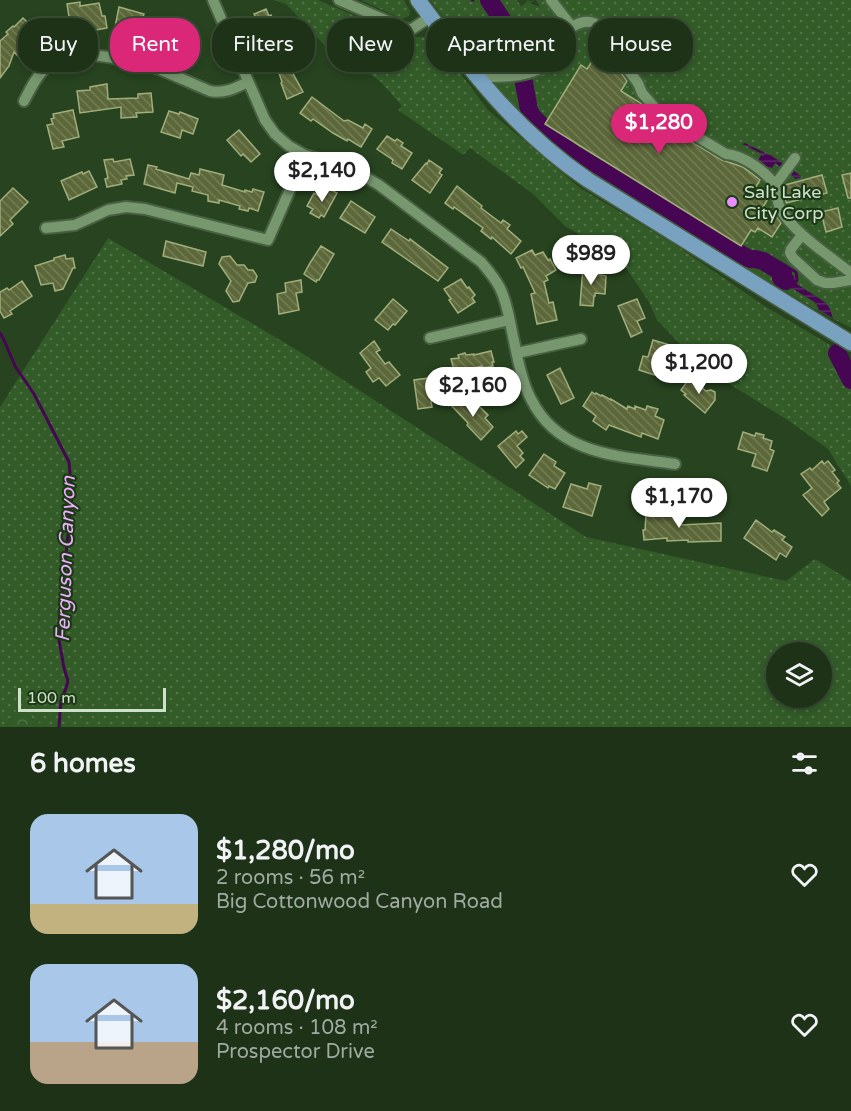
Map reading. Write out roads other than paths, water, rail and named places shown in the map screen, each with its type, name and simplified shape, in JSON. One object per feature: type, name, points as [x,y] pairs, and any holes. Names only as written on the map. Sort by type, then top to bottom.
[{"type":"main road","points":[[418,0],[493,97],[563,163],[851,343]]},
{"type":"street","points":[[213,0],[265,120],[275,134],[289,146],[305,155],[350,168],[379,185],[481,262],[492,274],[506,303],[530,398],[539,413],[551,426],[565,438],[602,453],[675,464]]},
{"type":"street","points":[[339,0],[406,29],[412,29],[430,17]]},
{"type":"street","points":[[551,0],[565,18]]},
{"type":"street","points":[[24,101],[42,71],[54,62],[72,55],[110,58],[156,68],[210,91],[233,89],[248,82]]},
{"type":"street","points":[[477,77],[513,76],[533,72]]},
{"type":"street","points":[[630,72],[642,93],[661,115],[726,154],[764,173],[775,185],[782,211],[802,235],[851,273]]},
{"type":"street","points":[[46,228],[75,225],[108,210],[126,207],[145,209],[268,240],[305,155]]},
{"type":"street","points":[[775,185],[790,165]]},
{"type":"street","points":[[802,235],[791,249],[790,253],[793,258],[817,280],[825,283],[851,280]]},
{"type":"street","points":[[430,338],[509,320]]},
{"type":"street","points":[[517,353],[581,339]]},
{"type":"waterway","points":[[489,0],[513,36],[529,110],[550,135],[572,153],[742,255],[763,261],[783,273],[781,278],[786,281]]},
{"type":"waterway","points":[[742,255],[774,274]]},
{"type":"waterway","points":[[762,261],[777,261],[787,267],[783,273]]},
{"type":"waterway","points":[[787,267],[796,272],[795,284]]},
{"type":"waterway","name":"Ferguson Canyon","points":[[0,333],[15,366],[34,394],[69,462],[72,495],[58,634],[68,681],[61,700],[59,727]]},
{"type":"waterway","points":[[837,353],[851,380]]},
{"type":"place","name":"Salt Lake City Corp","points":[[732,202]]}]
